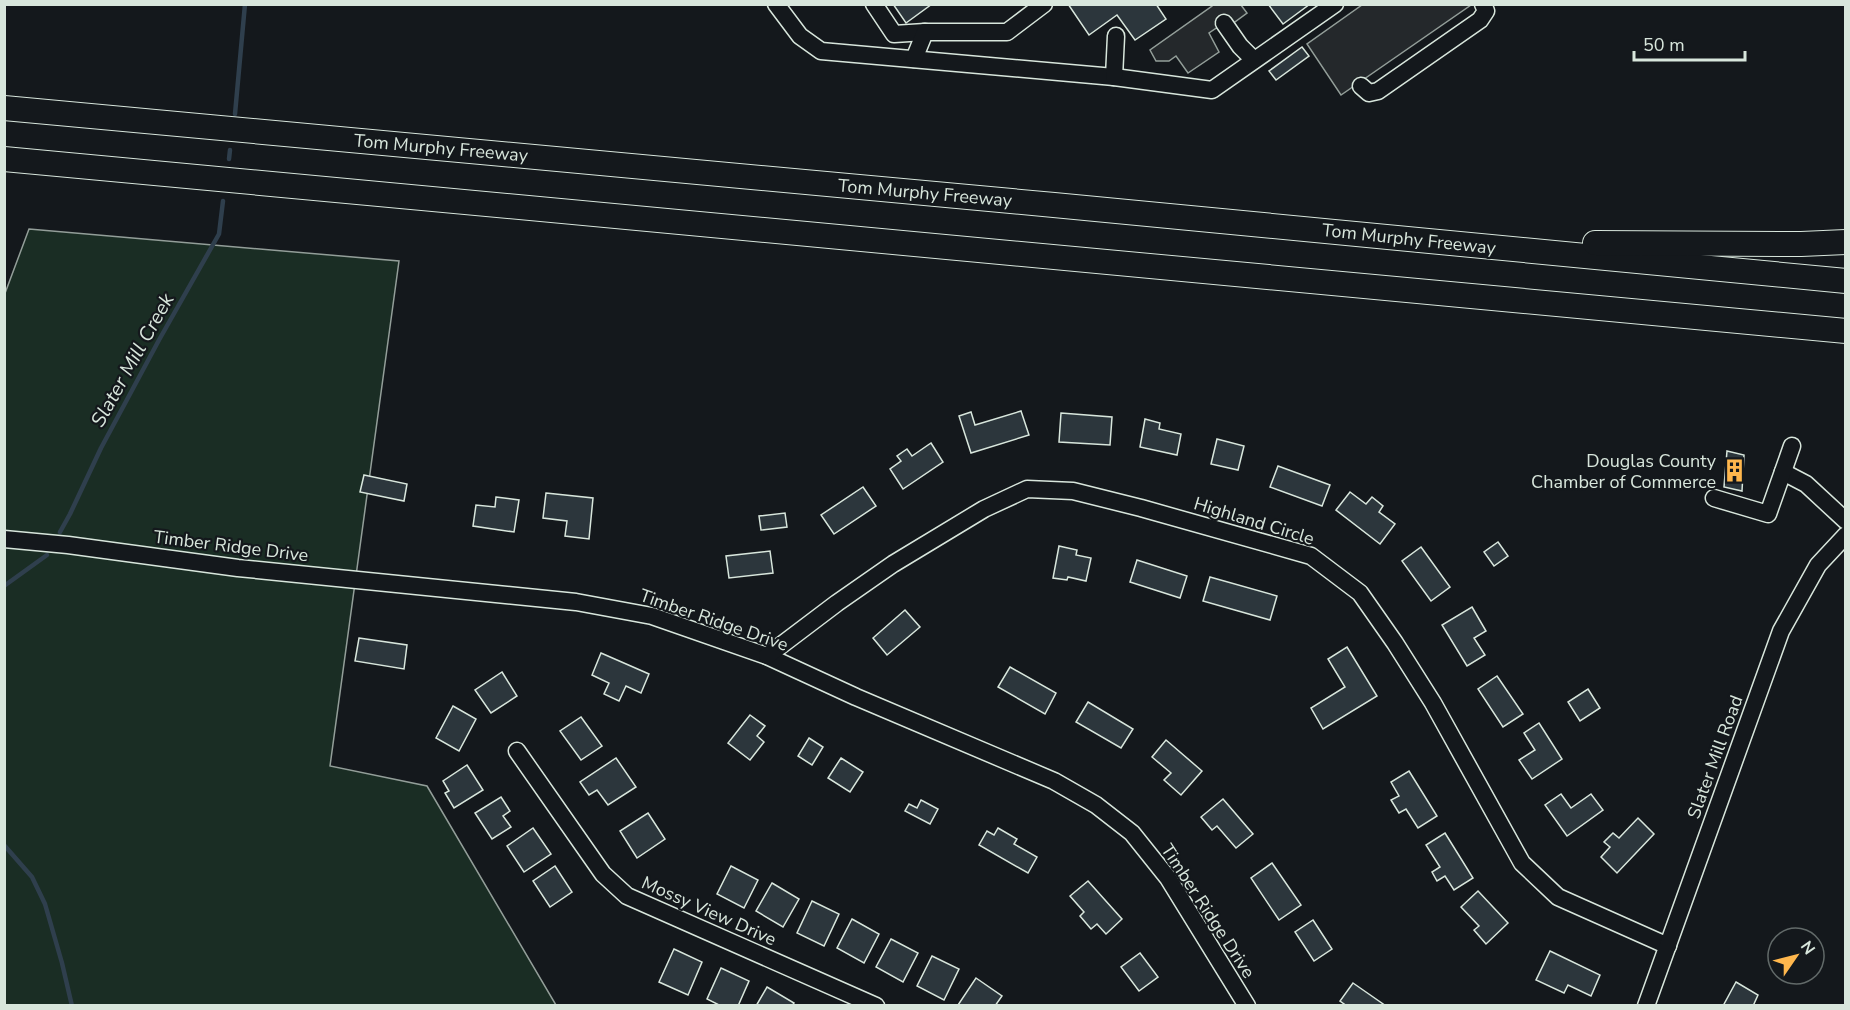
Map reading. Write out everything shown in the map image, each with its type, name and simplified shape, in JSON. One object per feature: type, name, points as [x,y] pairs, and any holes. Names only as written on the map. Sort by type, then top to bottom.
[{"type":"highway","name":"Tom Murphy Freeway","points":[[4,108],[1845,281]]},
{"type":"highway","points":[[4,159],[1845,332]]},
{"type":"highway","points":[[1434,241],[1789,244],[1845,242]]},
{"type":"street","points":[[776,4],[800,36],[821,51],[1114,77],[1212,90],[1335,4]]},
{"type":"street","points":[[874,4],[894,34],[1007,32],[1044,4]]},
{"type":"street","points":[[1361,86],[1369,93],[1378,91],[1480,20],[1486,11],[1483,4]]},
{"type":"street","points":[[1224,23],[1240,46],[1254,60]]},
{"type":"street","points":[[914,59],[925,32]]},
{"type":"street","points":[[1114,77],[1116,36]]},
{"type":"street","points":[[1714,498],[1768,514],[1792,446]]},
{"type":"street","points":[[1782,472],[1806,483],[1845,520]]},
{"type":"street","name":"Highland Circle","points":[[767,656],[893,564],[984,509],[1027,489],[1073,491],[1311,556],[1360,593],[1395,643],[1433,703],[1522,863],[1558,897],[1668,946]]},
{"type":"street","name":"Slater Mill Road","points":[[1646,1005],[1781,631],[1818,565],[1845,535]]},
{"type":"street","name":"Timber Ridge Drive","points":[[4,539],[68,545],[238,568],[576,602],[652,616],[767,656],[856,697],[1054,781],[1095,805],[1132,833],[1168,878],[1246,1005]]},
{"type":"street","name":"Mossy View Drive","points":[[517,751],[603,874],[627,896],[876,1005]]},
{"type":"green space","points":[[29,229],[399,261],[330,766],[427,786],[556,1005],[5,1005],[4,296]]},
{"type":"shaded area","points":[[1212,5],[1241,5],[1247,13],[1228,27],[1224,23],[1209,33],[1219,52],[1188,73],[1176,56],[1169,61],[1156,61],[1150,50]]},
{"type":"shaded area","points":[[1362,5],[1471,5],[1341,95],[1307,44]]},
{"type":"building","points":[[893,4],[932,4],[906,23]]},
{"type":"building","points":[[1068,4],[1156,4],[1166,19],[1135,40],[1117,15],[1089,35]]},
{"type":"building","points":[[1268,4],[1310,4],[1283,24]]},
{"type":"building","points":[[1302,47],[1309,56],[1276,80],[1269,71]]},
{"type":"building","points":[[1021,411],[1029,435],[971,453],[959,416],[971,412],[975,425]]},
{"type":"building","points":[[1061,413],[1112,417],[1110,445],[1059,442]]},
{"type":"building","points":[[1145,419],[1160,423],[1159,429],[1181,434],[1177,455],[1140,447]]},
{"type":"building","points":[[1217,439],[1244,446],[1238,470],[1211,464]]},
{"type":"building","points":[[931,443],[943,462],[903,489],[890,469],[901,461],[897,456],[907,449],[912,456]]},
{"type":"building","name":"Douglas County Chamber of Commerce","points":[[1727,451],[1744,455],[1742,491],[1724,487]]},
{"type":"building","points":[[1278,466],[1330,485],[1322,506],[1270,487]]},
{"type":"building","points":[[364,475],[407,484],[404,501],[360,492]]},
{"type":"building","points":[[863,487],[876,506],[834,534],[821,515]]},
{"type":"building","points":[[1350,492],[1366,504],[1372,497],[1383,506],[1379,512],[1395,524],[1380,544],[1336,510]]},
{"type":"building","points":[[546,493],[593,498],[589,539],[565,536],[567,521],[543,518]]},
{"type":"building","points":[[496,497],[519,500],[514,532],[473,526],[476,505],[495,507]]},
{"type":"building","points":[[785,513],[787,527],[761,530],[759,516]]},
{"type":"building","points":[[1498,542],[1508,556],[1494,566],[1484,552]]},
{"type":"building","points":[[1059,546],[1077,550],[1076,555],[1091,558],[1086,581],[1068,577],[1067,580],[1053,578]]},
{"type":"building","points":[[1421,547],[1450,587],[1431,601],[1402,561]]},
{"type":"building","points":[[770,551],[773,573],[729,578],[726,556]]},
{"type":"building","points":[[1137,560],[1187,576],[1180,598],[1130,582]]},
{"type":"building","points":[[1210,577],[1277,596],[1270,620],[1203,601]]},
{"type":"building","points":[[1472,607],[1486,631],[1474,638],[1485,655],[1467,666],[1442,625]]},
{"type":"building","points":[[905,610],[920,627],[887,655],[873,638]]},
{"type":"building","points":[[359,638],[407,645],[404,669],[355,661]]},
{"type":"building","points":[[1347,647],[1377,696],[1323,729],[1311,708],[1345,687],[1328,659]]},
{"type":"building","points":[[601,653],[649,674],[641,693],[626,686],[619,701],[604,694],[609,683],[592,675]]},
{"type":"building","points":[[1010,667],[1056,693],[1045,714],[998,687]]},
{"type":"building","points":[[502,672],[517,696],[491,713],[475,690]]},
{"type":"building","points":[[1497,676],[1523,714],[1503,727],[1478,689]]},
{"type":"building","points":[[1588,689],[1600,708],[1580,721],[1568,702]]},
{"type":"building","points":[[1088,702],[1133,729],[1121,748],[1076,722]]},
{"type":"building","points":[[453,706],[476,719],[459,751],[436,738]]},
{"type":"building","points":[[750,715],[765,726],[757,736],[764,742],[750,760],[728,743]]},
{"type":"building","points":[[581,717],[602,746],[581,760],[560,731]]},
{"type":"building","points":[[1539,723],[1562,759],[1532,779],[1519,760],[1535,750],[1524,733]]},
{"type":"building","points":[[809,738],[823,747],[812,765],[798,756]]},
{"type":"building","points":[[1166,740],[1202,771],[1181,795],[1164,780],[1171,773],[1152,757]]},
{"type":"building","points":[[616,758],[636,787],[608,805],[597,790],[589,795],[580,782]]},
{"type":"building","points":[[841,758],[863,772],[850,792],[828,778]]},
{"type":"building","points":[[467,765],[483,790],[454,808],[445,793],[449,791],[443,781]]},
{"type":"building","points":[[1409,771],[1437,816],[1418,828],[1406,809],[1399,813],[1391,800],[1399,796],[1391,782]]},
{"type":"building","points":[[1561,794],[1571,808],[1591,794],[1603,810],[1567,836],[1545,805]]},
{"type":"building","points":[[501,797],[510,811],[503,816],[511,827],[492,839],[475,813]]},
{"type":"building","points":[[1223,799],[1253,834],[1236,848],[1217,826],[1212,830],[1201,817]]},
{"type":"building","points":[[921,800],[938,809],[930,824],[905,811],[909,804],[917,808]]},
{"type":"building","points":[[648,813],[665,839],[637,858],[620,831]]},
{"type":"building","points":[[1638,818],[1654,834],[1617,873],[1601,857],[1610,847],[1604,842],[1613,833],[1619,838]]},
{"type":"building","points":[[533,828],[551,854],[524,872],[507,846]]},
{"type":"building","points":[[998,828],[1017,839],[1014,844],[1037,857],[1028,873],[979,845],[987,831],[994,835]]},
{"type":"building","points":[[1445,833],[1473,878],[1454,890],[1445,876],[1437,881],[1432,872],[1440,867],[1426,845]]},
{"type":"building","points":[[1272,863],[1301,905],[1279,920],[1251,878]]},
{"type":"building","points":[[555,866],[572,892],[550,907],[533,881]]},
{"type":"building","points":[[731,866],[758,880],[744,908],[717,894]]},
{"type":"building","points":[[1088,881],[1122,919],[1106,934],[1097,924],[1091,929],[1080,916],[1084,912],[1070,896]]},
{"type":"building","points":[[772,883],[799,899],[783,927],[756,911]]},
{"type":"building","points":[[1478,891],[1508,923],[1486,944],[1474,930],[1479,926],[1461,907]]},
{"type":"building","points":[[812,901],[839,914],[824,946],[797,933]]},
{"type":"building","points":[[852,919],[879,934],[864,963],[837,948]]},
{"type":"building","points":[[1313,920],[1332,949],[1314,961],[1295,932]]},
{"type":"building","points":[[891,939],[918,953],[903,982],[876,967]]},
{"type":"building","points":[[674,949],[702,962],[688,995],[659,982]]},
{"type":"building","points":[[1550,951],[1600,975],[1591,996],[1568,985],[1564,993],[1536,980]]},
{"type":"building","points":[[1140,953],[1158,977],[1139,991],[1121,967]]},
{"type":"building","points":[[932,956],[959,969],[944,1000],[917,986]]},
{"type":"building","points":[[721,968],[749,981],[738,1006],[721,1006],[707,999]]},
{"type":"building","points":[[976,978],[1002,996],[995,1006],[958,1005]]},
{"type":"building","points":[[1736,982],[1758,995],[1753,1006],[1723,1006]]},
{"type":"building","points":[[1353,983],[1386,1006],[1347,1006],[1340,1001]]},
{"type":"building","points":[[767,987],[794,1003],[792,1006],[756,1006]]},
{"type":"waterway","name":"Slater Mill Creek","points":[[235,114],[245,4]]},
{"type":"waterway","name":"Slater Mill Creek","points":[[229,159],[230,150]]},
{"type":"waterway","name":"Slater Mill Creek","points":[[60,532],[101,448],[219,234],[223,201]]},
{"type":"waterway","name":"Slater Mill Creek","points":[[4,586],[47,555]]},
{"type":"waterway","name":"Slater Mill Creek","points":[[4,845],[32,877],[45,904],[72,1006]]},
{"type":"place","name":"Douglas County Chamber of Commerce","points":[[1734,471]]}]
